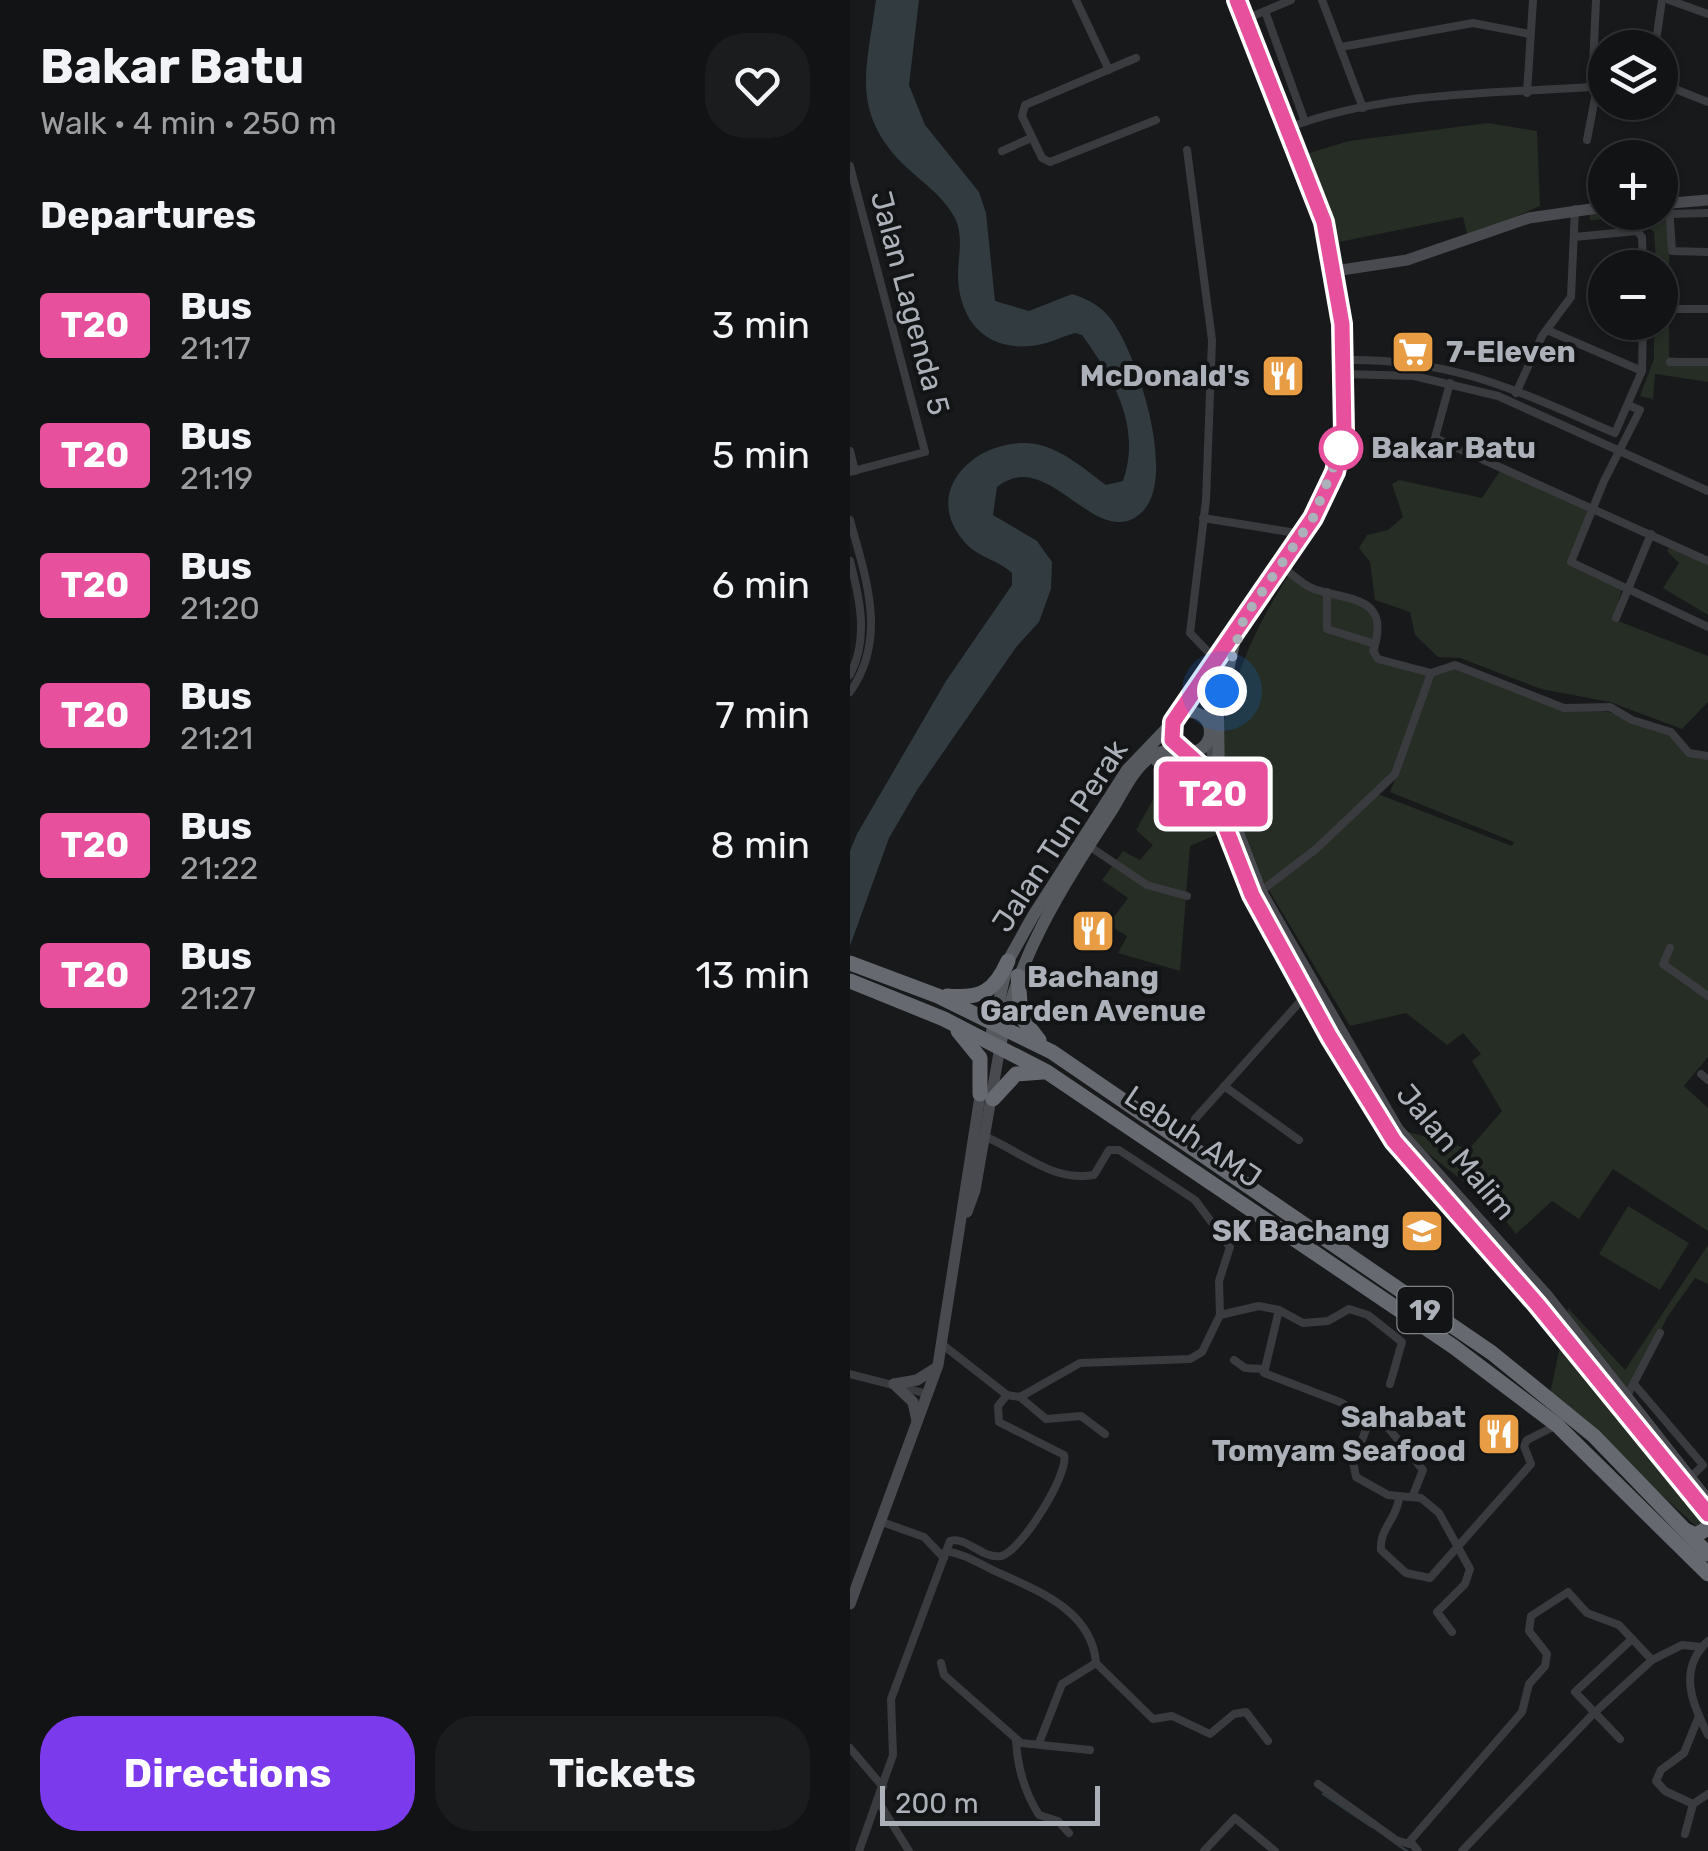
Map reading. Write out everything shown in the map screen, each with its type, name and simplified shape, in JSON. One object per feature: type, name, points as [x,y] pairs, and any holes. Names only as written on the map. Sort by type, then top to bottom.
[{"type":"highway","points":[[938,996],[984,994],[997,984],[1008,961]]},
{"type":"highway","name":"Lebuh AMJ","points":[[850,964],[861,979],[1047,1072],[1477,1362],[1557,1424],[1708,1574]]},
{"type":"highway","points":[[1018,976],[1021,1017],[1052,1052]]},
{"type":"highway","name":"Lebuh AMJ","points":[[861,979],[938,996],[1052,1052],[1492,1354],[1594,1436],[1708,1554]]},
{"type":"highway","points":[[944,1019],[976,1049],[987,1096],[1016,1074],[1047,1072]]},
{"type":"highway","points":[[1685,1530],[1696,1535],[1708,1528]]},
{"type":"main road","name":"Jalan Tun Perak","points":[[998,1024],[1008,961],[1127,770],[1173,722],[1302,534],[1327,491],[1340,452],[1344,367],[1335,271],[1324,222],[1237,0]]},
{"type":"main road","points":[[1678,205],[1708,200]]},
{"type":"main road","points":[[1335,271],[1406,260],[1484,231],[1588,208]]},
{"type":"main road","points":[[1134,775],[1154,762],[1176,759],[1212,780],[1218,715],[1228,666],[1244,618]]},
{"type":"main road","name":"Jalan Tun Perak","points":[[1208,722],[1228,642]]},
{"type":"main road","points":[[1193,712],[1208,722],[1209,740],[1202,749],[1186,752],[1172,740],[1173,722],[1193,712]]},
{"type":"main road","name":"Jalan Malim","points":[[1209,740],[1212,780],[1235,858],[1306,994],[1394,1141],[1537,1304],[1708,1514]]},
{"type":"main road","name":"Jalan Tun Perak","points":[[998,1024],[1044,922],[1134,775],[1153,755],[1186,752]]},
{"type":"main road","name":"Jalan Malim","points":[[1186,752],[1212,780],[1261,891],[1398,1129],[1631,1389],[1708,1500]]},
{"type":"main road","points":[[850,1604],[938,1366],[998,1024]]},
{"type":"main road","points":[[964,1220],[986,1137],[987,1096]]},
{"type":"main road","points":[[894,1384],[917,1380],[938,1366]]},
{"type":"main road","points":[[894,1384],[913,1402],[917,1430]]},
{"type":"street","points":[[1076,0],[1108,70]]},
{"type":"street","points":[[1246,19],[1291,0]]},
{"type":"street","points":[[1322,0],[1363,108]]},
{"type":"street","points":[[1527,92],[1534,0]]},
{"type":"street","points":[[1596,0],[1597,30]]},
{"type":"street","points":[[1660,30],[1666,0],[1708,14]]},
{"type":"street","points":[[1265,11],[1305,122]]},
{"type":"street","points":[[1340,47],[1473,23],[1530,34]]},
{"type":"street","points":[[1136,58],[1022,108],[1031,138],[1050,162],[1156,120]]},
{"type":"street","points":[[1288,128],[1363,108],[1588,88]]},
{"type":"street","points":[[1678,90],[1708,102]]},
{"type":"street","points":[[1587,140],[1591,120]]},
{"type":"street","points":[[1002,150],[1031,138]]},
{"type":"street","points":[[1188,150],[1212,340],[1203,518],[1190,633],[1216,660]]},
{"type":"street","name":"Jalan Lagenda 5","points":[[850,166],[855,198],[925,452],[853,472]]},
{"type":"street","points":[[1513,402],[1547,330],[1571,297],[1575,208]]},
{"type":"street","points":[[1678,209],[1708,213]]},
{"type":"street","points":[[1574,237],[1632,230],[1640,233],[1641,250]]},
{"type":"street","points":[[1669,230],[1672,250],[1708,252]]},
{"type":"street","points":[[1678,309],[1708,309]]},
{"type":"street","points":[[1547,330],[1642,371]]},
{"type":"street","points":[[1344,367],[1416,361],[1498,382],[1616,434],[1642,371],[1642,340]]},
{"type":"street","points":[[1670,362],[1708,362]]},
{"type":"street","points":[[1344,367],[1450,383],[1513,402],[1708,492]]},
{"type":"street","points":[[1450,383],[1434,438],[1708,561]]},
{"type":"street","points":[[1628,405],[1640,410],[1571,562],[1708,627]]},
{"type":"street","points":[[850,451],[853,472]]},
{"type":"street","points":[[1203,518],[1302,534]]},
{"type":"street","points":[[850,520],[872,624],[865,666],[850,692]]},
{"type":"street","points":[[1616,618],[1651,534]]},
{"type":"street","points":[[850,561],[862,619],[860,648],[850,675]]},
{"type":"street","points":[[1281,565],[1304,584],[1356,597],[1366,604],[1377,618],[1373,654],[1378,659],[1431,673],[1455,666],[1564,708],[1610,706],[1632,720],[1670,732],[1689,753],[1708,756]]},
{"type":"street","points":[[1326,592],[1326,629],[1375,644]]},
{"type":"street","points":[[1261,891],[1316,849],[1395,774],[1431,673]]},
{"type":"street","points":[[1089,846],[1147,885],[1187,896]]},
{"type":"street","points":[[1670,948],[1663,964],[1708,996]]},
{"type":"street","points":[[1195,1119],[1306,994]]},
{"type":"street","points":[[1224,1086],[1299,1140]]},
{"type":"street","points":[[986,1137],[1033,1165],[1081,1176],[1099,1171],[1106,1154],[1114,1149],[1195,1200],[1230,1247],[1219,1281],[1220,1315],[1198,1356],[1080,1363],[1020,1397]]},
{"type":"street","points":[[1362,1312],[1374,1294]]},
{"type":"street","points":[[1220,1315],[1250,1307],[1279,1310],[1303,1323],[1328,1321],[1349,1309],[1362,1312],[1402,1342],[1390,1384]]},
{"type":"street","points":[[1262,1369],[1279,1310]]},
{"type":"street","points":[[1631,1389],[1660,1333]]},
{"type":"street","points":[[943,1345],[1007,1395],[1020,1397],[1046,1419],[1081,1416],[1104,1434]]},
{"type":"street","points":[[1234,1360],[1246,1368],[1262,1369],[1268,1376],[1340,1402],[1389,1430],[1418,1460],[1422,1480],[1413,1495]]},
{"type":"street","points":[[850,1374],[930,1394]]},
{"type":"street","points":[[859,1851],[893,1755],[892,1699],[945,1554],[954,1538],[993,1556],[1011,1551],[1034,1522],[1065,1468],[1064,1454],[999,1422],[998,1406],[1007,1395]]},
{"type":"street","points":[[1370,1420],[1352,1470],[1399,1498],[1413,1495],[1439,1512],[1454,1548],[1467,1562],[1468,1576],[1436,1612],[1452,1632]]},
{"type":"street","points":[[1399,1498],[1380,1540],[1386,1558],[1424,1580],[1532,1464],[1524,1446],[1527,1440],[1557,1424]]},
{"type":"street","points":[[882,1522],[924,1536],[945,1554],[1032,1587],[1069,1610],[1095,1644],[1096,1662],[1153,1718],[1172,1716],[1210,1734],[1234,1714],[1246,1712],[1268,1741]]},
{"type":"street","points":[[1410,1844],[1525,1708],[1529,1684],[1547,1660],[1529,1631],[1532,1616],[1568,1592],[1587,1613],[1614,1621],[1652,1660]]},
{"type":"street","points":[[1620,1738],[1575,1697],[1576,1689],[1632,1639]]},
{"type":"street","points":[[1462,1851],[1593,1714],[1652,1660],[1682,1645],[1705,1644]]},
{"type":"street","points":[[1705,1644],[1687,1677],[1708,1735]]},
{"type":"street","points":[[1038,1743],[1062,1684],[1096,1662]]},
{"type":"street","points":[[941,1663],[944,1675],[1026,1745],[1090,1750]]},
{"type":"street","points":[[1693,1804],[1665,1791],[1656,1781],[1661,1770],[1684,1753],[1699,1716]]},
{"type":"street","points":[[1016,1739],[1018,1766],[1028,1798],[1038,1815],[1058,1821],[1070,1833]]},
{"type":"street","points":[[850,1748],[883,1787]]},
{"type":"street","points":[[1318,1784],[1396,1840],[1418,1851]]},
{"type":"street","points":[[1685,1834],[1693,1804],[1708,1794]]},
{"type":"street","points":[[878,1802],[910,1851]]},
{"type":"street","points":[[1204,1851],[1235,1818],[1274,1851]]},
{"type":"shaded area","points":[[876,0],[919,0],[909,85],[925,125],[979,192],[986,213],[995,301],[1029,311],[1072,294],[1106,314],[1121,335],[1142,386],[1155,446],[1156,473],[1152,497],[1141,513],[1124,522],[1107,520],[1035,479],[1016,478],[997,487],[993,515],[1037,541],[1052,562],[1051,589],[1039,622],[1017,646],[917,790],[889,838],[850,946],[850,851],[857,834],[946,681],[1012,585],[1012,573],[962,539],[951,519],[948,500],[954,482],[980,455],[1019,443],[1058,452],[1106,485],[1123,481],[1129,441],[1127,422],[1114,386],[1082,335],[1075,333],[1037,345],[1014,346],[986,336],[968,316],[959,287],[960,237],[955,218],[938,195],[886,144],[869,106],[867,67]]},
{"type":"shaded area","points":[[1488,123],[1537,131],[1540,206],[1468,238],[1463,217],[1329,244],[1299,156],[1349,141]]},
{"type":"shaded area","points":[[1652,230],[1669,230],[1669,250],[1655,250]]},
{"type":"shaded area","points":[[1654,340],[1669,340],[1669,357],[1708,360],[1708,382],[1655,374],[1653,399],[1640,396],[1654,359]]},
{"type":"shaded area","points":[[1500,471],[1588,510],[1569,563],[1622,589],[1613,619],[1708,656],[1708,702],[1682,729],[1610,702],[1541,689],[1460,658],[1438,657],[1415,635],[1410,612],[1375,600],[1370,562],[1359,548],[1367,535],[1388,530],[1403,517],[1392,484],[1399,480],[1482,498]]},
{"type":"shaded area","points":[[1672,544],[1708,563],[1708,615],[1663,588],[1679,563],[1667,551]]},
{"type":"shaded area","points":[[1290,573],[1312,588],[1366,604],[1378,629],[1379,659],[1431,673],[1455,665],[1573,709],[1609,712],[1675,736],[1689,753],[1708,755],[1708,1057],[1684,1086],[1708,1108],[1708,1231],[1613,1169],[1579,1219],[1552,1201],[1516,1234],[1496,1208],[1398,1129],[1469,1149],[1502,1111],[1472,1061],[1481,1054],[1463,1033],[1447,1045],[1406,1013],[1350,1026],[1267,887],[1225,831],[1190,846],[1180,971],[1118,953],[1127,936],[1108,925],[1128,898],[1102,880],[1123,851],[1140,860],[1153,845],[1136,830],[1176,759],[1197,769],[1213,767],[1242,666],[1262,620]],"holes":[[[1400,768],[1390,792],[1514,842],[1512,846],[1378,794]]]},
{"type":"shaded area","points":[[1628,1206],[1689,1243],[1660,1290],[1599,1254]]},
{"type":"shaded area","points":[[1708,1245],[1708,1284],[1695,1278],[1668,1316],[1628,1394],[1708,1519],[1708,1537],[1550,1394],[1568,1308],[1625,1370]]},
{"type":"waterway","points":[[1323,1794],[1372,1827]]},
{"type":"waterway","points":[[1395,1843],[1407,1851]]},
{"type":"bus line","name":"T20","points":[[1237,0],[1324,222],[1342,324],[1344,432],[1335,472],[1321,504],[1173,722],[1170,735],[1175,745],[1193,755],[1202,767],[1252,895],[1330,1037],[1394,1141],[1537,1304],[1708,1514]]},
{"type":"place","name":"7-Eleven","points":[[1413,352]]},
{"type":"place","name":"McDonald's","points":[[1283,376]]},
{"type":"place","name":"Bakar Batu","points":[[1341,448]]},
{"type":"place","name":"Bachang Garden Avenue","points":[[1093,931]]},
{"type":"place","name":"SK Bachang","points":[[1422,1231]]},
{"type":"place","name":"Sahabat Tomyam Seafood","points":[[1499,1434]]},
{"type":"route","points":[[1222,691],[1244,618],[1313,518],[1335,472],[1341,448]]}]
